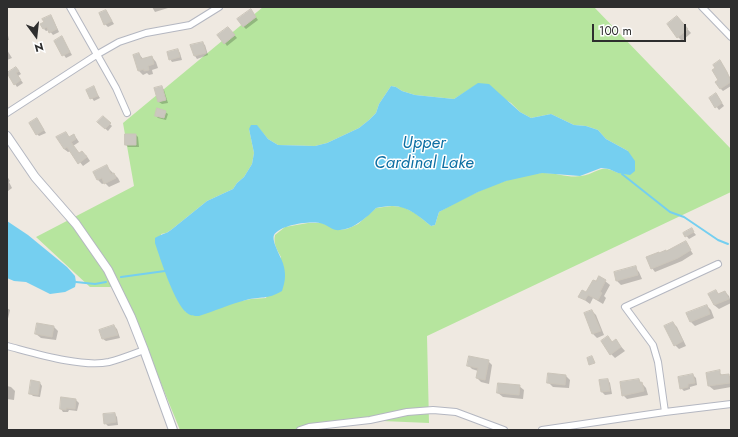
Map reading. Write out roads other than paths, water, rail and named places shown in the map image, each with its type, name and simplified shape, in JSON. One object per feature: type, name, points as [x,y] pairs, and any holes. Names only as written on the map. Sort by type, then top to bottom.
[{"type":"street","points":[[70,7],[98,54],[127,113]]},
{"type":"street","points":[[7,113],[119,42],[146,33],[190,25],[219,7]]},
{"type":"street","points":[[702,7],[731,37]]},
{"type":"street","points":[[7,136],[35,177],[67,212],[92,244],[114,282],[144,350],[173,430]]},
{"type":"street","points":[[665,412],[658,362],[653,345],[625,307],[718,264]]},
{"type":"street","points":[[7,346],[49,357],[92,364],[109,362],[144,350]]},
{"type":"street","points":[[542,430],[731,404]]},
{"type":"street","points":[[300,430],[310,426],[370,420],[407,412],[433,410],[456,412],[504,430]]},
{"type":"water","name":"Upper Cardinal Lake","points":[[478,83],[489,84],[520,112],[531,118],[551,114],[574,125],[586,126],[598,130],[606,139],[628,151],[635,161],[635,171],[630,175],[601,168],[580,176],[542,173],[506,181],[478,192],[439,212],[435,225],[431,226],[418,215],[402,207],[391,206],[376,208],[359,223],[352,227],[340,230],[335,230],[318,223],[304,223],[289,226],[277,231],[274,235],[274,242],[285,270],[285,279],[282,291],[268,297],[240,302],[199,316],[190,315],[182,308],[168,281],[155,243],[155,238],[171,230],[207,201],[233,189],[244,177],[252,164],[254,153],[249,129],[251,125],[257,125],[268,139],[278,145],[315,146],[327,143],[359,128],[376,113],[379,104],[391,86],[415,95],[454,99]]},
{"type":"water","points":[[7,221],[28,235],[67,267],[75,276],[75,287],[65,292],[50,294],[26,282],[14,281],[7,278]]},
{"type":"waterway","points":[[622,174],[670,212],[684,217],[718,240],[728,244]]},
{"type":"waterway","points":[[121,277],[165,271]]},
{"type":"waterway","points":[[76,282],[95,284],[106,282]]}]
